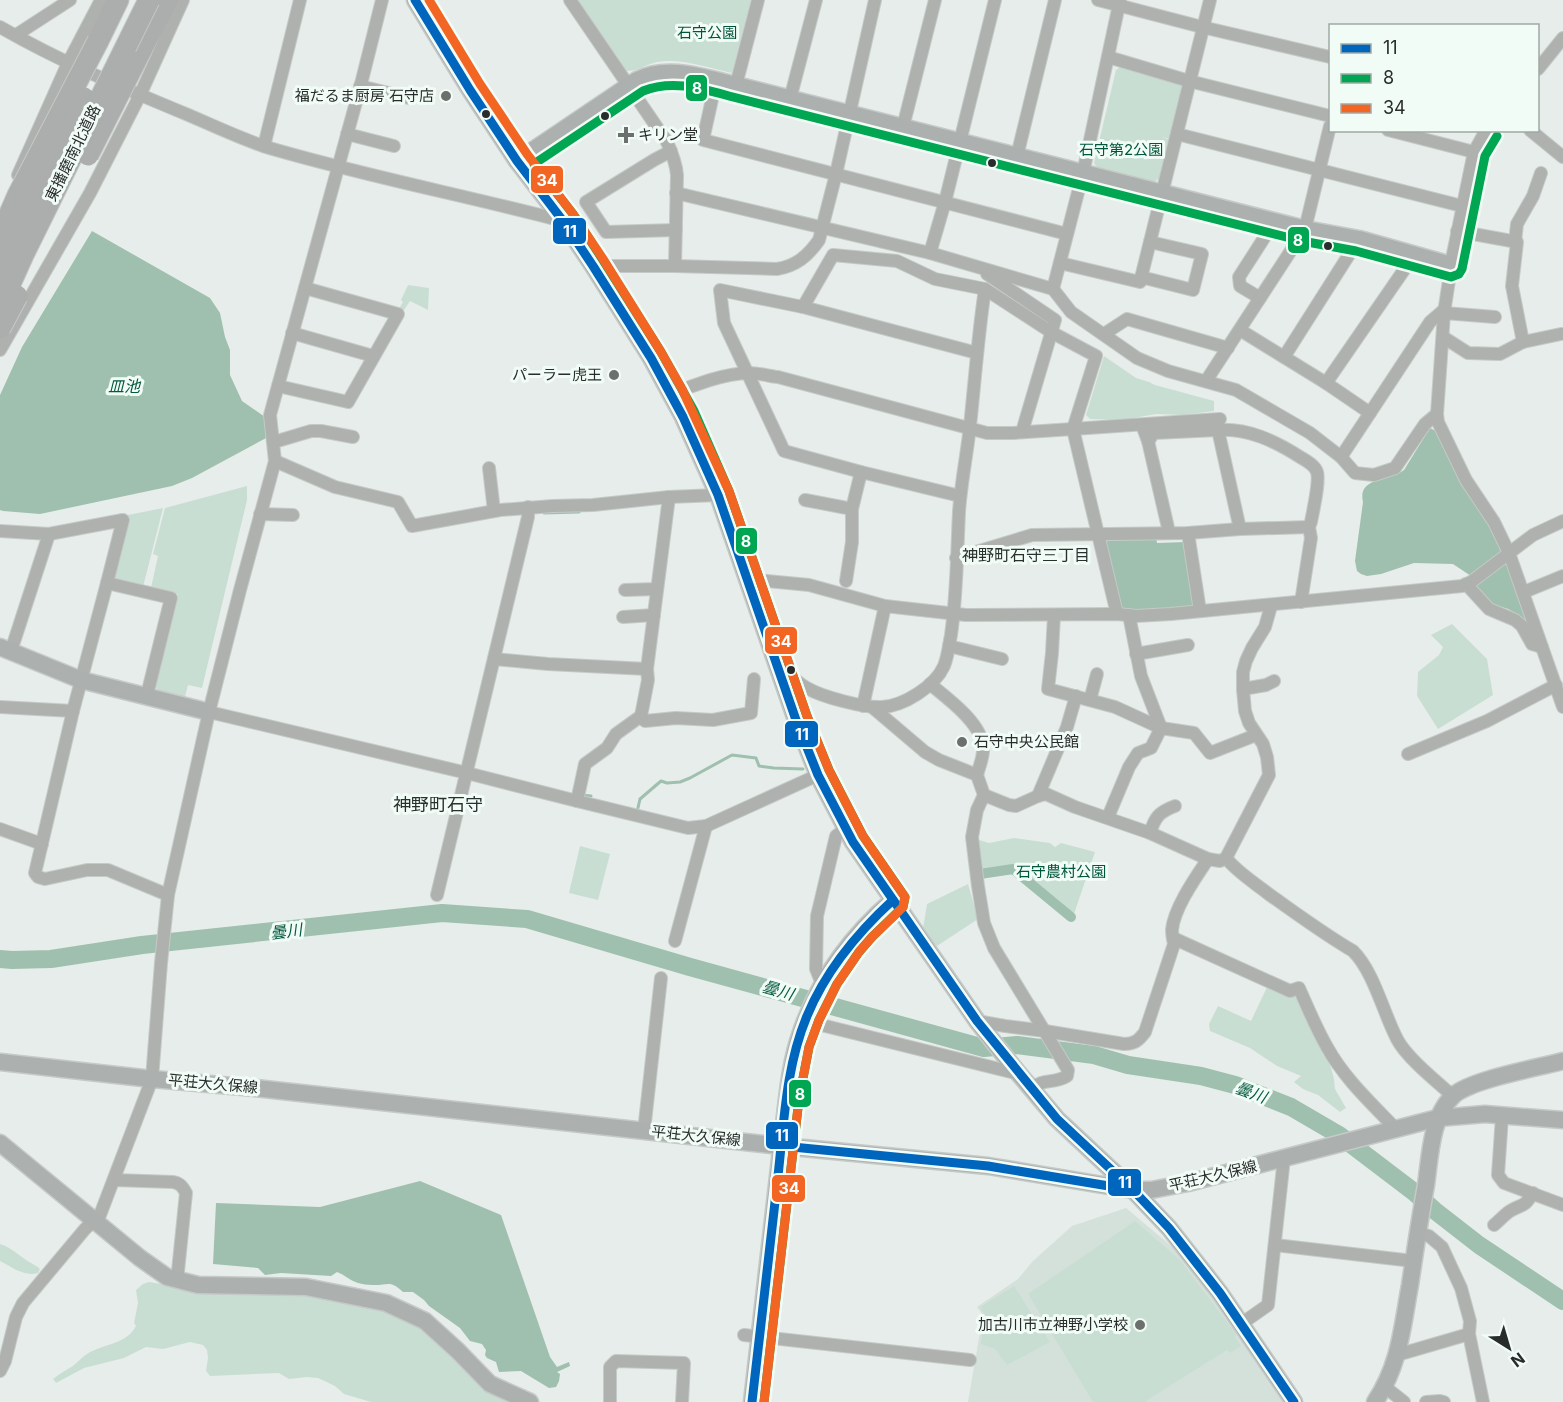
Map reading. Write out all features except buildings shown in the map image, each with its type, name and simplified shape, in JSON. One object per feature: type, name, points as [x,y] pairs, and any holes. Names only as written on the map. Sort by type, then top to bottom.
[{"type":"highway","points":[[0,236],[18,195],[118,0]]},
{"type":"highway","name":"東播磨南北道路","points":[[0,270],[134,0]]},
{"type":"highway","name":"東播磨南北道路","points":[[0,306],[149,0]]},
{"type":"highway","points":[[0,328],[167,0]]},
{"type":"main road","points":[[416,0],[470,90],[517,161],[563,221],[593,266],[651,358],[671,395],[718,495],[796,720],[818,776],[845,829],[977,1021],[1057,1119],[1133,1190],[1169,1228],[1220,1293],[1294,1402]]},
{"type":"main road","points":[[517,161],[646,75],[688,74],[1305,229],[1359,239],[1451,265]]},
{"type":"main road","points":[[5,649],[81,680],[209,712]]},
{"type":"main road","points":[[752,1402],[751,1336],[782,1146],[792,1068],[800,1034],[822,984],[842,953],[877,914],[893,900]]},
{"type":"main road","points":[[1375,1402],[1385,1387],[1397,1355],[1426,1180],[1438,1118],[1444,1107],[1461,1090],[1493,1078],[1563,1061]]},
{"type":"main road","name":"平荘大久保線","points":[[0,1062],[988,1166],[1133,1190],[1151,1190],[1188,1183],[1438,1118],[1476,1114],[1563,1120]]},
{"type":"main road","points":[[0,1143],[154,1269],[167,1277],[198,1285],[306,1287],[386,1303],[425,1321],[490,1384],[530,1402]]},
{"type":"street","points":[[16,35],[70,0]]},
{"type":"street","points":[[0,217],[68,63],[101,0]]},
{"type":"street","points":[[0,350],[85,201],[140,95],[183,0]]},
{"type":"street","points":[[264,146],[300,0]]},
{"type":"street","points":[[0,1371],[5,1361],[16,1317],[23,1303],[93,1220],[100,1215],[152,1079],[168,895],[209,712],[275,461],[270,415],[382,0]]},
{"type":"street","points":[[570,0],[671,151],[677,175],[675,266]]},
{"type":"street","points":[[736,85],[758,0]]},
{"type":"street","points":[[790,99],[816,0]]},
{"type":"street","points":[[593,266],[777,269],[788,267],[804,258],[819,240],[836,174],[874,0]]},
{"type":"street","points":[[903,127],[934,0]]},
{"type":"street","points":[[930,253],[960,143],[994,0]]},
{"type":"street","points":[[1017,156],[1054,0]]},
{"type":"street","points":[[1098,0],[1119,3],[1202,27],[1329,57]]},
{"type":"street","points":[[1060,263],[1140,282],[1210,0]]},
{"type":"street","points":[[1053,289],[1083,173],[1119,3]]},
{"type":"street","points":[[0,27],[68,63],[264,146],[563,221]]},
{"type":"street","points":[[1539,68],[1563,38]]},
{"type":"street","points":[[1108,57],[1189,81],[1329,116]]},
{"type":"street","points":[[716,81],[703,140],[1067,234]]},
{"type":"street","points":[[360,86],[409,98]]},
{"type":"street","points":[[1206,381],[1305,229],[1329,130]]},
{"type":"street","points":[[1397,132],[1474,152]]},
{"type":"street","points":[[1485,132],[1474,152],[1451,265],[1444,311],[1437,414],[1440,428],[1466,480],[1494,522],[1509,553],[1563,707]]},
{"type":"street","points":[[1532,132],[1563,157]]},
{"type":"street","points":[[347,134],[394,146]]},
{"type":"street","points":[[1177,134],[1462,206]]},
{"type":"street","points":[[671,151],[586,202],[606,232],[676,230]]},
{"type":"street","points":[[1523,342],[1512,286],[1517,242],[1515,242],[1517,224],[1533,196],[1541,173]]},
{"type":"street","points":[[676,193],[930,253],[1053,289],[1071,312],[1137,358],[1168,371],[1236,390],[1310,434],[1341,457],[1355,473],[1374,475],[1395,468],[1425,424],[1437,414]]},
{"type":"street","points":[[1260,298],[1240,286],[1239,277],[1275,221]]},
{"type":"street","points":[[1457,231],[1515,242]]},
{"type":"street","points":[[1284,357],[1359,239]]},
{"type":"street","points":[[1141,277],[1192,290],[1202,254],[1150,242]]},
{"type":"street","points":[[1326,383],[1415,254]]},
{"type":"street","points":[[803,307],[833,255],[897,261],[935,279],[985,289],[1051,332],[1096,356],[1073,429],[1098,534],[1141,676],[1161,728],[1150,748],[1138,753],[1108,817]]},
{"type":"street","points":[[975,266],[1055,320],[1022,432]]},
{"type":"street","points":[[278,386],[348,402],[398,314],[305,288]]},
{"type":"street","points":[[775,660],[808,689],[868,706],[883,707],[897,704],[918,693],[930,684],[944,665],[954,614],[960,496],[985,289]]},
{"type":"street","points":[[960,496],[784,451],[724,323],[720,291],[803,307],[977,353]]},
{"type":"street","points":[[1341,457],[1430,322],[1444,311],[1495,316]]},
{"type":"street","points":[[1104,334],[1127,319],[1228,348]]},
{"type":"street","points":[[1240,330],[1370,413]]},
{"type":"street","points":[[292,333],[374,356]]},
{"type":"street","points":[[1443,337],[1468,352],[1500,354],[1523,342],[1561,334]]},
{"type":"street","points":[[671,395],[722,377],[748,373],[778,377],[987,433],[1142,425],[1219,424],[1273,440],[1307,461],[1317,473],[1317,490],[1309,527],[1311,538],[1301,602]]},
{"type":"street","points":[[1148,441],[1154,433],[1219,424]]},
{"type":"street","points":[[1219,424],[1240,529]]},
{"type":"street","points":[[1142,425],[1148,441],[1169,532]]},
{"type":"street","points":[[274,442],[311,431],[353,437]]},
{"type":"street","points":[[275,461],[335,487],[398,502],[412,526],[528,507],[593,506],[669,496],[718,495]]},
{"type":"street","points":[[489,468],[494,511]]},
{"type":"street","points":[[846,581],[852,542],[852,509],[861,472]]},
{"type":"street","points":[[577,801],[585,764],[607,748],[616,734],[641,716],[648,680],[647,669],[669,496]]},
{"type":"street","points":[[805,500],[852,509]]},
{"type":"street","points":[[437,895],[528,517],[528,507]]},
{"type":"street","points":[[260,514],[292,516]]},
{"type":"street","points":[[0,531],[49,534],[123,520],[73,711],[35,873],[38,877],[45,879],[87,870],[108,870],[168,895]]},
{"type":"street","points":[[746,579],[809,585],[885,606],[966,615],[1171,614],[1462,586],[1533,535],[1563,521]]},
{"type":"street","points":[[956,558],[1032,535],[1309,527]]},
{"type":"street","points":[[1188,532],[1200,611]]},
{"type":"street","points":[[5,649],[49,534]]},
{"type":"street","points":[[1524,592],[1563,576]]},
{"type":"street","points":[[107,583],[171,598],[147,695]]},
{"type":"street","points":[[1466,585],[1489,609],[1515,620],[1522,626],[1532,644],[1542,647]]},
{"type":"street","points":[[625,590],[657,589]]},
{"type":"street","points":[[868,706],[885,606]]},
{"type":"street","points":[[984,795],[1016,806],[1046,794],[1075,807],[1150,833],[1208,859],[1220,861],[1226,858],[1269,775],[1265,750],[1249,723],[1245,711],[1243,672],[1252,648],[1265,627],[1271,606]]},
{"type":"street","points":[[623,616],[654,615]]},
{"type":"street","points":[[1054,615],[1048,689],[1115,707],[1161,728],[1194,733],[1210,753],[1256,735]]},
{"type":"street","points":[[1136,654],[1188,645]]},
{"type":"street","points":[[949,646],[1002,659]]},
{"type":"street","points":[[494,659],[647,669]]},
{"type":"street","points":[[1090,700],[1097,674]]},
{"type":"street","points":[[641,716],[645,721],[676,718],[714,720],[751,713],[754,679]]},
{"type":"street","points":[[1243,689],[1266,685],[1274,681]]},
{"type":"street","points":[[930,684],[959,708],[980,734],[983,748],[977,775],[984,795],[977,810],[972,837],[984,923],[994,948],[1068,1070],[1067,1076],[1062,1079],[1038,1083],[1032,1089]]},
{"type":"street","points":[[1408,754],[1487,721],[1556,685]]},
{"type":"street","points":[[1038,796],[1067,727],[1076,696]]},
{"type":"street","points":[[868,706],[925,752],[977,775]]},
{"type":"street","points":[[0,707],[73,711]]},
{"type":"street","points":[[209,712],[467,772],[688,828],[706,826],[818,776]]},
{"type":"street","points":[[1150,833],[1159,814],[1175,806]]},
{"type":"street","points":[[675,941],[706,826]]},
{"type":"street","points":[[0,829],[42,844]]},
{"type":"street","points":[[822,984],[816,969],[817,916],[836,836],[845,829]]},
{"type":"street","points":[[1226,858],[1250,880],[1358,956],[1375,988],[1398,1042],[1418,1065],[1453,1096]]},
{"type":"street","points":[[977,1021],[1124,1044],[1137,1041],[1145,1032],[1174,944],[1172,930],[1182,902],[1208,859]]},
{"type":"street","points":[[1173,938],[1290,991],[1299,988],[1327,1047],[1356,1087],[1393,1129]]},
{"type":"street","points":[[644,1131],[661,978]]},
{"type":"street","points":[[806,1021],[1019,1074]]},
{"type":"street","points":[[1502,1116],[1498,1175],[1504,1183],[1563,1205]]},
{"type":"street","points":[[1241,1324],[1268,1305],[1284,1158]]},
{"type":"street","points":[[114,1180],[173,1182],[183,1188],[186,1193],[177,1281]]},
{"type":"street","points":[[1494,1225],[1510,1211],[1527,1203],[1533,1193]]},
{"type":"street","points":[[1419,1228],[1442,1247],[1461,1288],[1470,1321],[1469,1334],[1483,1402]]},
{"type":"street","points":[[1275,1245],[1413,1262]]},
{"type":"street","points":[[1397,1355],[1469,1334]]},
{"type":"street","points":[[751,1336],[970,1360]]},
{"type":"street","points":[[610,1402],[610,1367],[616,1361],[684,1363],[682,1402]]},
{"type":"street","points":[[1385,1387],[1404,1402]]},
{"type":"street","points":[[1426,1402],[1444,1402]]},
{"type":"shaded area","name":"加古川市立神野小学校","points":[[1126,1208],[1188,1260],[1285,1402],[968,1402],[983,1315],[977,1307],[1018,1279],[1033,1261],[1072,1226]]},
{"type":"green space","name":"石守公園","points":[[577,0],[751,0],[732,73],[685,62],[666,61],[625,71]]},
{"type":"green space","name":"石守第2公園","points":[[1122,66],[1181,84],[1183,87],[1171,139],[1161,137],[1171,140],[1161,178],[1153,182],[1097,167],[1094,163],[1116,70]]},
{"type":"green space","points":[[408,285],[429,288],[428,310],[410,301],[404,310],[399,309]]},
{"type":"green space","points":[[1104,356],[1136,378],[1214,401],[1214,411],[1184,415],[1156,414],[1122,420],[1090,419],[1086,415]]},
{"type":"green space","points":[[247,486],[247,500],[202,688],[188,685],[185,697],[158,691],[155,686],[178,594],[151,588],[158,556],[153,554],[165,508]]},
{"type":"green space","points":[[163,508],[143,587],[116,581],[113,576],[128,515]]},
{"type":"green space","points":[[1452,624],[1487,659],[1493,695],[1438,729],[1417,696],[1418,672],[1439,655],[1443,647],[1431,635]]},
{"type":"green space","name":"石守農村公園","points":[[1014,838],[1050,843],[1055,847],[1061,843],[1095,852],[1074,914],[1014,868],[979,872],[976,839],[989,843]]},
{"type":"green space","points":[[580,846],[610,854],[598,900],[569,893]]},
{"type":"green space","points":[[968,884],[978,919],[937,946],[923,929],[927,904]]},
{"type":"green space","points":[[1268,985],[1295,996],[1330,1064],[1335,1089],[1346,1108],[1340,1112],[1318,1095],[1303,1089],[1294,1082],[1301,1076],[1277,1066],[1250,1048],[1210,1031],[1209,1024],[1218,1006],[1251,1021]]},
{"type":"green space","name":"加古川市立神野小学校","points":[[1135,1221],[1180,1260],[1236,1334],[1235,1337],[1241,1346],[1230,1353],[1227,1350],[1147,1402],[1093,1402],[1028,1294]]},
{"type":"green space","points":[[0,1244],[38,1267],[40,1269],[38,1273],[23,1273],[0,1261]]},
{"type":"green space","points":[[149,1282],[178,1287],[288,1292],[371,1305],[422,1328],[517,1402],[371,1402],[344,1394],[335,1386],[318,1378],[289,1379],[279,1373],[210,1376],[206,1371],[207,1350],[203,1345],[190,1342],[163,1349],[146,1347],[124,1358],[84,1368],[56,1383],[53,1379],[85,1355],[121,1340],[132,1332],[136,1326],[134,1323],[138,1303],[136,1290]]},
{"type":"green space","points":[[1014,1286],[1050,1342],[1007,1365],[995,1349],[981,1344],[985,1315],[980,1307]]},
{"type":"water","name":"皿池","points":[[92,231],[210,298],[220,313],[230,350],[230,375],[242,401],[265,417],[268,437],[192,478],[172,486],[40,514],[3,511],[0,510],[0,395],[22,347]]},
{"type":"water","points":[[1430,428],[1438,432],[1458,478],[1498,539],[1501,553],[1471,576],[1453,564],[1414,563],[1381,574],[1367,576],[1361,574],[1357,571],[1355,561],[1363,502],[1362,494],[1369,484],[1404,470]]},
{"type":"water","points":[[1156,537],[1157,543],[1185,542],[1195,605],[1191,609],[1126,613],[1121,608],[1106,544],[1108,539]]},
{"type":"water","points":[[1504,562],[1509,564],[1535,631],[1518,615],[1489,603],[1474,586]]},
{"type":"water","points":[[420,1181],[501,1215],[550,1357],[557,1367],[569,1362],[570,1366],[557,1372],[560,1374],[556,1387],[549,1388],[521,1371],[499,1372],[496,1362],[485,1355],[486,1350],[482,1344],[470,1341],[460,1328],[413,1292],[403,1292],[391,1284],[358,1283],[337,1272],[331,1276],[281,1273],[265,1275],[258,1268],[213,1264],[216,1203],[320,1207]]},
{"type":"waterway","points":[[544,513],[579,512]]},
{"type":"waterway","points":[[637,812],[640,799],[661,781],[680,782],[732,755],[756,758],[759,766],[803,769]]},
{"type":"waterway","points":[[582,795],[591,796]]},
{"type":"waterway","points":[[980,874],[1013,869],[1071,917]]},
{"type":"waterway","name":"曇川","points":[[0,959],[51,959],[142,945],[442,913],[527,919],[690,967],[984,1048],[1017,1045],[1094,1055],[1128,1065],[1201,1076],[1235,1085],[1291,1107],[1339,1135],[1479,1245],[1563,1301]]},
{"type":"transit line","name":"11","points":[[415,0],[517,161],[563,221],[593,266],[651,358],[683,417],[718,495],[796,720],[818,775],[853,842],[977,1021],[1057,1119],[1133,1190],[1169,1228],[1220,1293],[1294,1402]]},
{"type":"transit line","name":"34","points":[[429,0],[480,84],[527,154],[573,214],[603,259],[682,389],[729,491],[807,716],[829,770],[863,836],[905,897],[903,907],[859,952],[837,984],[819,1020],[809,1047],[799,1099],[764,1402]]},
{"type":"transit line","name":"8","points":[[764,1402],[799,1099],[809,1047],[819,1020],[837,984],[859,952],[903,907],[905,897],[863,836],[829,770],[807,716],[729,491],[694,411],[661,352],[603,260],[573,214],[534,164],[643,91],[654,87],[688,86],[1302,241],[1356,251],[1451,277],[1459,274],[1462,269],[1485,156],[1497,136]]},
{"type":"transit line","name":"11","points":[[752,1402],[784,1115],[794,1054],[807,1016],[823,983],[855,939],[893,900]]},
{"type":"transit line","name":"11","points":[[782,1146],[988,1166],[1133,1190]]},
{"type":"place","name":"福だるま厨房 石守店","points":[[446,96]]},
{"type":"place","name":"キリン堂","points":[[626,135]]},
{"type":"place","name":"パーラー虎王","points":[[614,375]]},
{"type":"place","name":"石守中央公民館","points":[[962,742]]},
{"type":"place","name":"加古川市立神野小学校","points":[[1140,1325]]},
{"type":"district","name":"神野町石守三丁目","points":[[1026,555]]},
{"type":"district","name":"神野町石守","points":[[438,805]]}]
